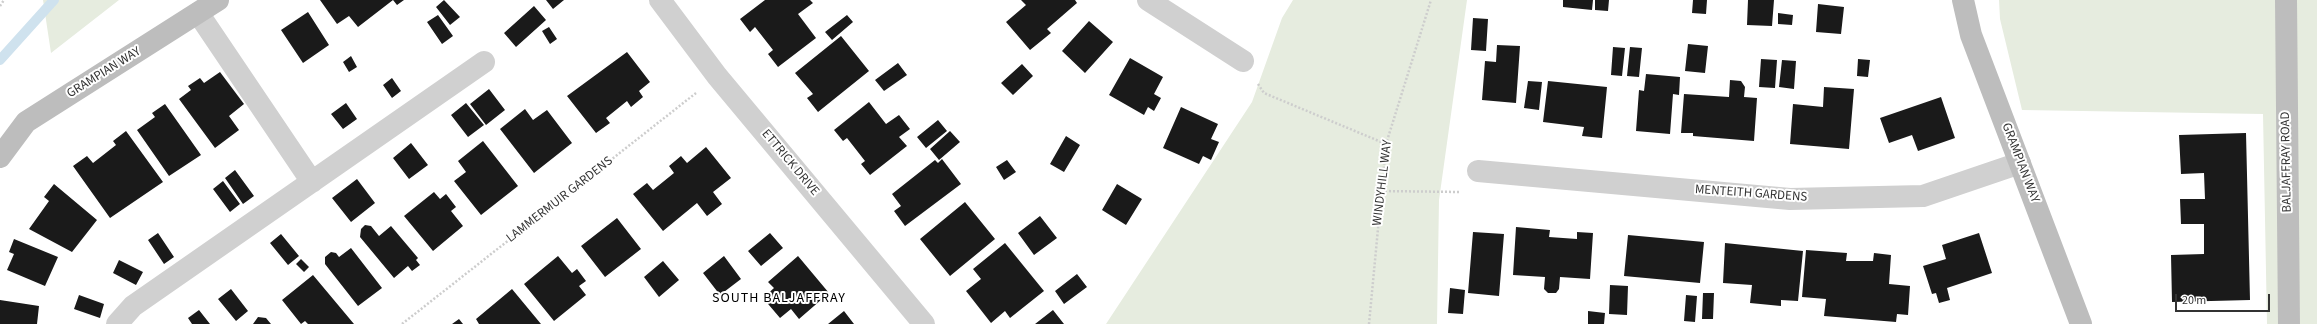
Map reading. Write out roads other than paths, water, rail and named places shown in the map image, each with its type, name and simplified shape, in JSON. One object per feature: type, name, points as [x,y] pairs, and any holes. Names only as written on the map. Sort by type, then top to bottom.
[{"type":"street","name":"GRAMPIAN WAY","points":[[0,157],[26,122],[218,0]]},
{"type":"street","name":"ETTRICK DRIVE","points":[[660,0],[717,76],[924,324]]},
{"type":"street","points":[[1148,0],[1243,61]]},
{"type":"street","name":"GRAMPIAN WAY","points":[[1963,0],[1971,35],[2081,324]]},
{"type":"street","name":"BALJAFFRAY ROAD","points":[[2286,0],[2289,324]]},
{"type":"street","points":[[198,13],[312,182]]},
{"type":"street","points":[[117,324],[133,306],[484,62]]},
{"type":"street","name":"MENTEITH GARDENS","points":[[1478,171],[1790,199],[1923,196],[2020,163]]},
{"type":"waterway","points":[[0,60],[54,0]]},
{"type":"district","name":"SOUTH BALJAFFRAY","points":[[779,299]]}]
